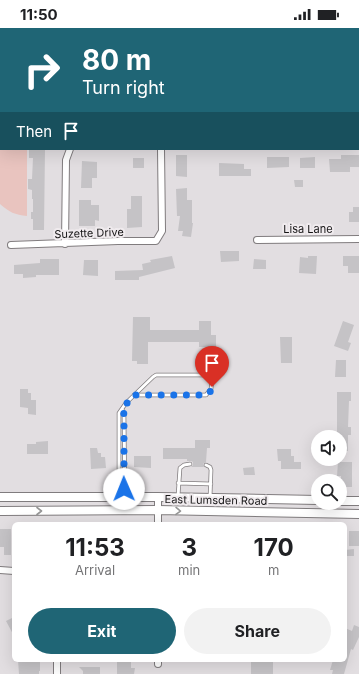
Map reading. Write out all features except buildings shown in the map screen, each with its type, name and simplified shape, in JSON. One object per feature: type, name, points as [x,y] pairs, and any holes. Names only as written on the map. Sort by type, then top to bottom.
[{"type":"main road","name":"East Lumsden Road","points":[[0,497],[158,497],[311,500]]},
{"type":"main road","points":[[347,501],[359,501]]},
{"type":"main road","name":"East Lumsden Road","points":[[0,511],[158,510],[359,514]]},
{"type":"street","points":[[65,244],[66,160],[70,150]]},
{"type":"street","name":"Suzette Drive","points":[[11,245],[156,241],[162,231],[161,150]]},
{"type":"street","name":"Lisa Lane","points":[[257,240],[359,239]]},
{"type":"street","points":[[158,497],[158,522]]},
{"type":"street","points":[[0,570],[12,571]]},
{"type":"street","points":[[57,662],[57,674]]},
{"type":"lane","points":[[122,510],[124,414],[122,409],[134,395],[156,376],[203,375],[208,376],[212,381],[211,389],[206,395],[134,395]]},
{"type":"lane","points":[[178,498],[178,483],[181,466],[190,464]]},
{"type":"lane","points":[[206,465],[210,468],[215,511]]},
{"type":"lane","points":[[178,483],[211,484]]},
{"type":"shaded area","points":[[0,150],[27,150],[27,216],[12,213],[0,204]]},
{"type":"route","points":[[124,489],[124,414],[122,409],[126,403],[134,395],[206,395],[210,392],[212,387]]}]
